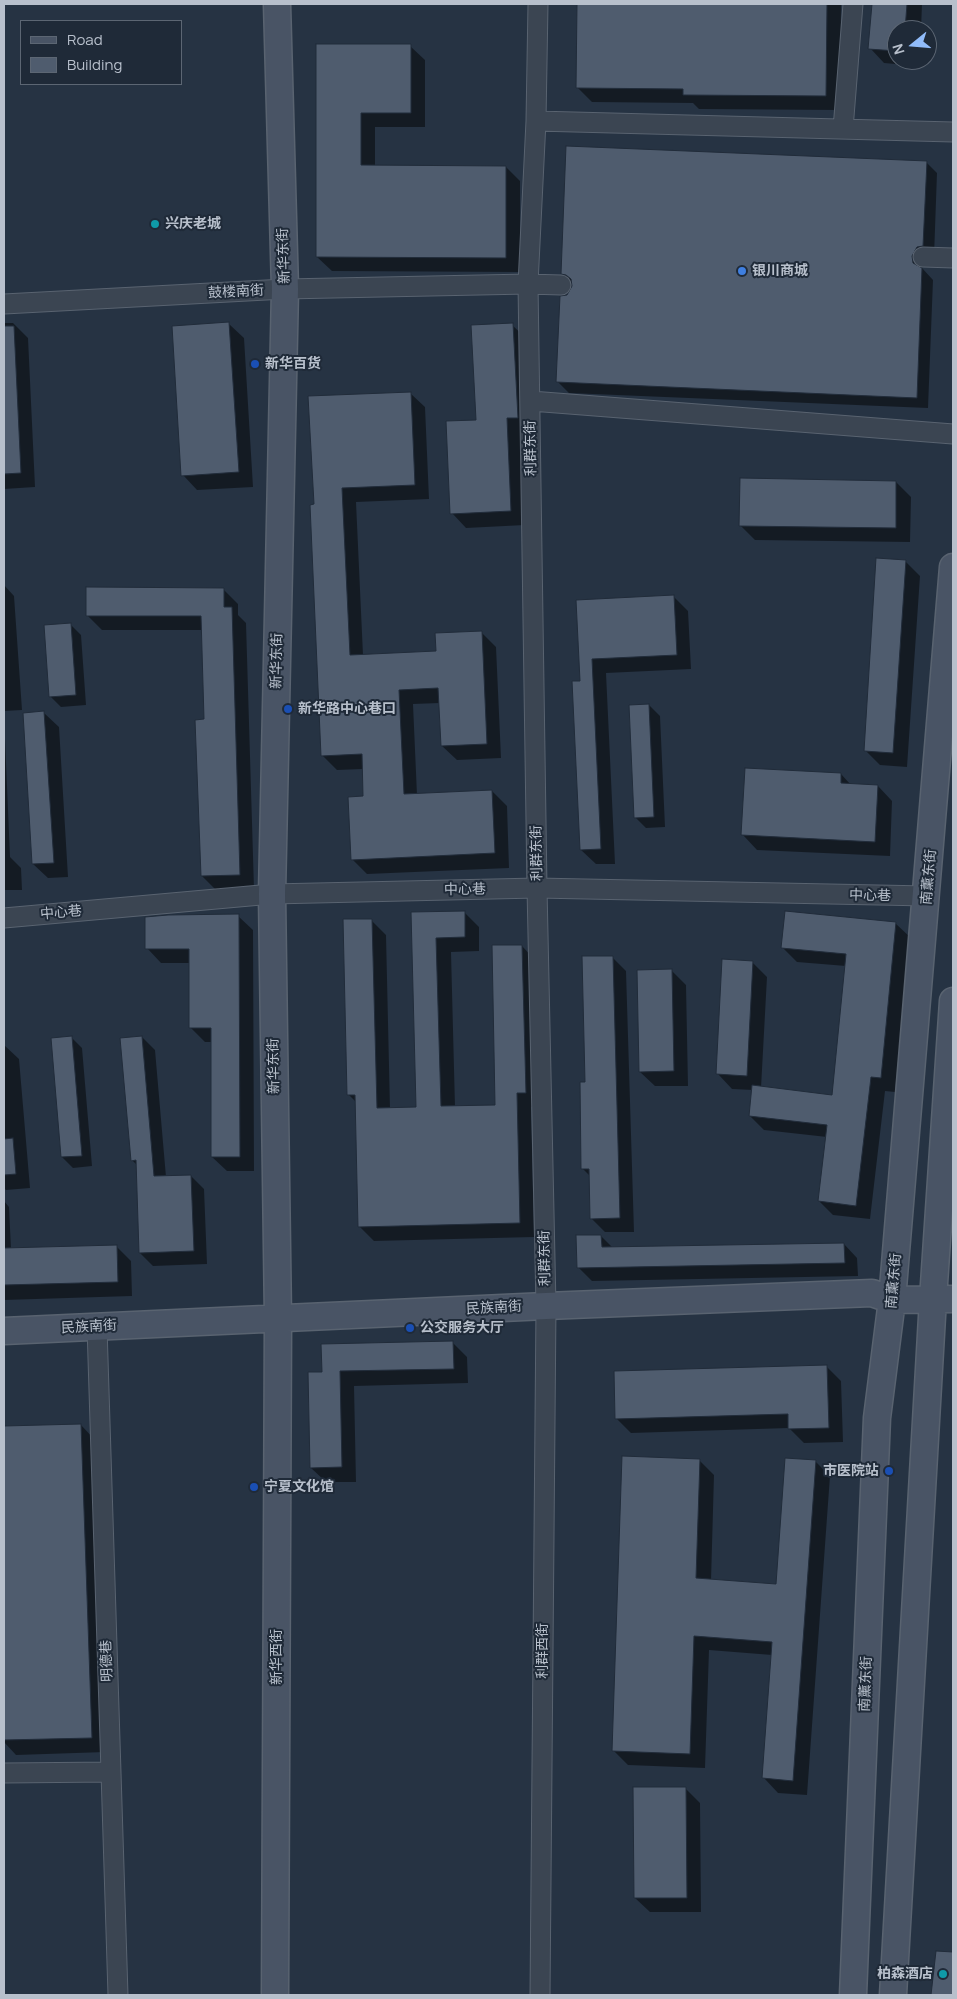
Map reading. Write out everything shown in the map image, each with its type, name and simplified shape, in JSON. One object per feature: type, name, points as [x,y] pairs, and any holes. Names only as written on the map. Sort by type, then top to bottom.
[{"type":"street","name":"新华东街","points":[[277,4],[285,289],[272,894],[278,1319]]},
{"type":"street","name":"利群东街","points":[[538,4],[536,121],[528,284],[537,888],[546,1306]]},
{"type":"street","points":[[843,129],[853,4]]},
{"type":"street","points":[[536,121],[953,132]]},
{"type":"street","points":[[923,258],[953,258]]},
{"type":"street","name":"鼓楼南街","points":[[4,304],[285,289],[560,285]]},
{"type":"street","name":"利群东街","points":[[531,401],[953,434]]},
{"type":"street","name":"南薰东街","points":[[853,1995],[877,1418],[892,1300],[953,567]]},
{"type":"street","name":"中心巷","points":[[4,918],[272,894],[537,888],[927,896]]},
{"type":"street","points":[[893,1995],[943,1299],[953,1001]]},
{"type":"street","name":"民族南街","points":[[4,1331],[872,1293],[892,1300],[943,1299]]},
{"type":"street","name":"利群西街","points":[[540,1995],[546,1306]]},
{"type":"street","name":"新华西街","points":[[275,1995],[278,1319]]},
{"type":"street","name":"明德巷","points":[[97,1327],[118,1995]]},
{"type":"street","points":[[4,1773],[111,1772]]},
{"type":"building","points":[[577,4],[827,4],[826,96],[683,95],[683,89],[576,88]]},
{"type":"building","points":[[872,4],[907,4],[906,20],[887,20],[887,50],[868,49]]},
{"type":"building","points":[[316,44],[411,44],[411,113],[361,113],[361,165],[506,166],[506,258],[316,257]]},
{"type":"building","name":"银川商城","points":[[566,146],[927,161],[923,246],[917,247],[912,256],[913,263],[922,268],[917,398],[556,382],[560,296],[567,295],[572,286],[571,279],[561,274]]},
{"type":"building","points":[[229,322],[239,472],[181,476],[172,326]]},
{"type":"building","points":[[513,323],[518,418],[507,418],[511,511],[450,514],[446,421],[476,420],[471,325]]},
{"type":"building","points":[[4,326],[14,326],[21,473],[4,474]]},
{"type":"building","points":[[411,392],[415,485],[342,488],[350,655],[436,651],[435,633],[482,631],[487,744],[441,746],[438,688],[399,690],[404,794],[492,790],[495,853],[351,860],[348,797],[363,796],[362,754],[321,756],[310,505],[314,504],[308,396]]},
{"type":"building","points":[[740,478],[896,481],[896,528],[739,526]]},
{"type":"building","points":[[876,558],[906,560],[893,753],[864,751]]},
{"type":"building","points":[[86,587],[224,588],[224,607],[232,607],[240,875],[201,876],[195,720],[204,719],[201,616],[86,616]]},
{"type":"building","points":[[674,595],[677,655],[592,659],[601,849],[580,850],[572,681],[580,681],[576,600]]},
{"type":"building","points":[[71,623],[76,695],[49,697],[44,625]]},
{"type":"building","points":[[649,704],[654,817],[634,818],[629,705]]},
{"type":"building","points":[[44,711],[54,863],[32,864],[23,713]]},
{"type":"building","points":[[745,768],[841,773],[841,783],[878,785],[875,842],[741,835]]},
{"type":"building","points":[[465,911],[465,937],[436,938],[441,1106],[495,1105],[492,945],[522,945],[526,1093],[517,1093],[520,1223],[358,1227],[355,1095],[347,1095],[343,919],[372,919],[377,1108],[416,1107],[411,912]]},
{"type":"building","points":[[785,911],[896,922],[881,1078],[871,1077],[856,1206],[818,1201],[827,1125],[749,1116],[752,1085],[832,1095],[846,954],[781,948]]},
{"type":"building","points":[[239,914],[240,1157],[211,1157],[211,1028],[189,1028],[189,949],[145,949],[145,917]]},
{"type":"building","points":[[582,956],[613,956],[620,1218],[590,1219],[589,1169],[581,1169],[580,1082],[585,1082]]},
{"type":"building","points":[[722,959],[753,961],[747,1076],[716,1074]]},
{"type":"building","points":[[672,969],[674,1071],[639,1072],[637,970]]},
{"type":"building","points":[[72,1036],[82,1156],[61,1157],[51,1038]]},
{"type":"building","points":[[142,1036],[154,1176],[191,1175],[194,1251],[139,1253],[136,1160],[131,1161],[120,1038]]},
{"type":"building","points":[[13,1138],[16,1174],[4,1175],[4,1139]]},
{"type":"building","points":[[576,1235],[601,1235],[602,1247],[844,1243],[845,1263],[577,1268]]},
{"type":"building","points":[[117,1245],[118,1282],[4,1285],[4,1248]]},
{"type":"building","points":[[453,1341],[454,1369],[340,1371],[342,1467],[310,1468],[308,1372],[322,1372],[321,1344]]},
{"type":"building","points":[[827,1365],[829,1428],[788,1429],[788,1414],[615,1419],[614,1371]]},
{"type":"building","points":[[81,1424],[92,1738],[4,1740],[4,1426]]},
{"type":"building","points":[[622,1456],[700,1459],[696,1578],[776,1584],[785,1458],[816,1460],[793,1781],[762,1778],[772,1642],[694,1636],[690,1754],[612,1751]]},
{"type":"building","points":[[633,1787],[686,1787],[687,1898],[634,1898]]},
{"type":"building","name":"柏森酒店","points":[[936,1951],[953,1952],[953,1995],[931,1995]]},
{"type":"place","name":"兴庆老城","points":[[155,224]]},
{"type":"place","name":"银川商城","points":[[742,271]]},
{"type":"place","name":"新华百货","points":[[255,364]]},
{"type":"place","name":"新华路中心巷口","points":[[288,709]]},
{"type":"place","name":"公交服务大厅","points":[[410,1328]]},
{"type":"place","name":"市医院站","points":[[889,1471]]},
{"type":"place","name":"宁夏文化馆","points":[[254,1487]]},
{"type":"place","name":"柏森酒店","points":[[943,1974]]}]
